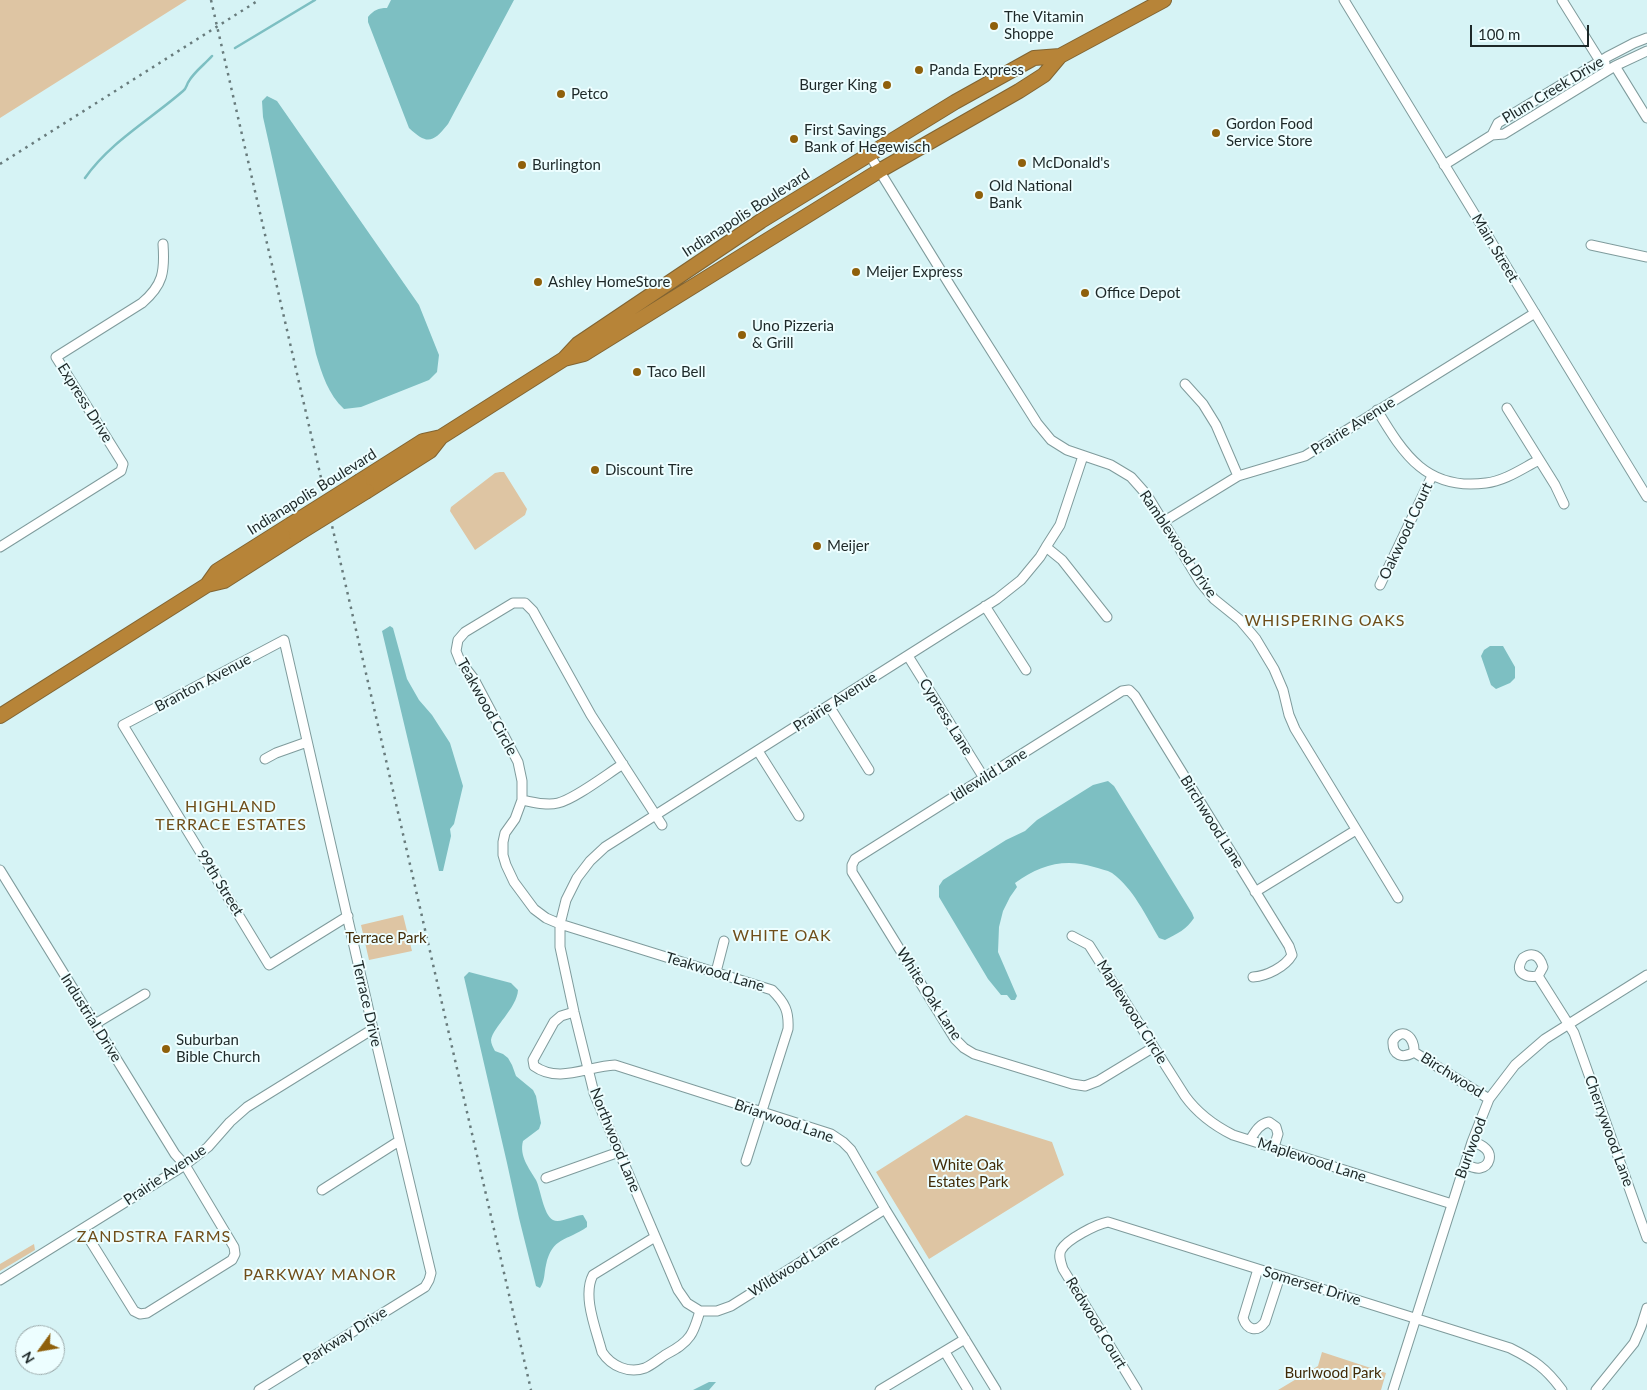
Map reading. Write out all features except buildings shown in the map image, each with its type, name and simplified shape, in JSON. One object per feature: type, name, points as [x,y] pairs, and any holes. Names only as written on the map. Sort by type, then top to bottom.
[{"type":"highway","name":"Indianapolis Boulevard","points":[[564,359],[584,354],[879,171],[968,121],[1044,75],[1060,56],[1164,0]]},
{"type":"highway","name":"Indianapolis Boulevard","points":[[0,716],[207,585],[217,570],[293,530],[364,486],[424,441],[441,437],[564,359],[578,344],[761,221],[955,102],[1034,58],[1060,56]]},
{"type":"street","name":"Main Street","points":[[1344,0],[1647,497]]},
{"type":"street","points":[[1562,0],[1600,61],[1615,66],[1647,118]]},
{"type":"street","name":"Plum Creek Drive","points":[[1492,135],[1498,123],[1600,61],[1647,38]]},
{"type":"street","name":"Plum Creek Drive","points":[[1444,165],[1492,135],[1504,134],[1615,66],[1647,51]]},
{"type":"street","name":"Ramblewood Drive","points":[[869,154],[950,287],[1037,423],[1051,440],[1067,450],[1111,465],[1131,477],[1147,495],[1200,582],[1214,599],[1240,620],[1256,639],[1274,669],[1283,690],[1295,730],[1398,898]]},
{"type":"street","name":"Express Drive","points":[[0,547],[121,471],[122,464],[56,357],[152,295],[160,282],[164,267],[163,244]]},
{"type":"street","points":[[1591,245],[1647,257]]},
{"type":"street","name":"Prairie Avenue","points":[[1164,522],[1238,476],[1305,456],[1376,410],[1535,313]]},
{"type":"street","points":[[1185,384],[1203,404],[1216,425],[1238,476]]},
{"type":"street","points":[[1507,408],[1556,485],[1564,504]]},
{"type":"street","points":[[1376,410],[1412,461],[1432,476],[1460,483],[1488,483],[1514,474],[1539,460]]},
{"type":"street","name":"Prairie Avenue","points":[[560,924],[566,900],[577,878],[590,861],[605,847],[908,656],[985,606],[1020,580],[1040,557],[1060,525],[1083,456]]},
{"type":"street","name":"Oakwood Court","points":[[1380,585],[1432,476]]},
{"type":"street","points":[[1046,547],[1062,560],[1107,617]]},
{"type":"street","name":"Teakwood Circle","points":[[560,924],[546,918],[534,909],[514,882],[506,865],[503,855],[503,842],[522,800],[522,781],[518,762],[474,679],[460,661],[456,651],[458,640],[465,632],[513,603],[525,604],[533,611],[592,715],[662,825]]},
{"type":"street","points":[[985,606],[1026,670]]},
{"type":"street","name":"Branton Avenue","points":[[123,725],[284,640]]},
{"type":"street","name":"Terrace Drive","points":[[284,640],[431,1273],[430,1280]]},
{"type":"street","name":"Cypress Lane","points":[[908,656],[984,778]]},
{"type":"street","name":"Idlewild Lane","points":[[852,865],[856,859],[984,778],[1122,691],[1129,690]]},
{"type":"street","name":"Birchwood Lane","points":[[1129,690],[1135,696],[1289,946],[1292,955],[1288,961],[1263,976],[1253,977]]},
{"type":"street","points":[[829,706],[870,770]]},
{"type":"street","name":"99th Street","points":[[123,725],[269,965],[348,916]]},
{"type":"street","points":[[265,759],[307,742]]},
{"type":"street","points":[[758,751],[799,816]]},
{"type":"street","points":[[522,800],[545,804],[557,803],[570,798],[622,764]]},
{"type":"street","points":[[1255,892],[1356,830]]},
{"type":"street","name":"White Oak Lane","points":[[852,865],[852,872],[955,1039],[964,1048],[983,1057],[1072,1084],[1085,1086],[1098,1081],[1154,1046]]},
{"type":"street","name":"Industrial Drive","points":[[0,870],[175,1154],[185,1165],[234,1247],[235,1254],[232,1260],[147,1313],[140,1314],[134,1311],[83,1228]]},
{"type":"street","name":"Teakwood Lane","points":[[560,924],[772,990],[782,1000],[788,1015],[788,1029],[746,1161]]},
{"type":"street","name":"Northwood Lane","points":[[560,924],[560,947],[594,1093],[678,1290],[687,1303],[700,1311]]},
{"type":"street","name":"Maplewood Circle","points":[[1072,936],[1090,945],[1184,1096]]},
{"type":"street","points":[[716,972],[724,941]]},
{"type":"street","name":"Burlwood","points":[[1393,1390],[1472,1142],[1490,1099],[1515,1065],[1545,1039],[1647,975]]},
{"type":"street","name":"Cherrywood Lane","points":[[1538,976],[1574,1033],[1647,1237]]},
{"type":"street","points":[[95,1024],[145,994]]},
{"type":"street","name":"Briarwood Lane","points":[[574,1012],[561,1016],[554,1022],[533,1060],[534,1066],[541,1071],[568,1075],[602,1066],[615,1066],[831,1134],[843,1142],[850,1150],[996,1390]]},
{"type":"street","name":"Prairie Avenue","points":[[0,1280],[185,1165],[208,1147],[230,1122],[247,1107],[373,1028]]},
{"type":"street","name":"Birchwood","points":[[1414,1052],[1490,1099]]},
{"type":"street","name":"Maplewood Lane","points":[[1184,1096],[1205,1120],[1225,1131],[1452,1204]]},
{"type":"street","points":[[1250,1140],[1258,1127],[1269,1122],[1276,1127],[1278,1134],[1274,1147]]},
{"type":"street","points":[[322,1190],[399,1141]]},
{"type":"street","points":[[1465,1164],[1480,1168],[1486,1165],[1490,1158],[1487,1149],[1472,1142]]},
{"type":"street","points":[[546,1178],[619,1152]]},
{"type":"street","name":"Wildwood Lane","points":[[700,1311],[718,1312],[731,1306],[885,1209]]},
{"type":"street","name":"Somerset Drive","points":[[1059,1255],[1066,1243],[1098,1224],[1108,1222],[1510,1348],[1534,1361],[1553,1377],[1562,1390]]},
{"type":"street","points":[[656,1237],[593,1275],[589,1283],[588,1296],[602,1352],[606,1359],[619,1367],[632,1371],[645,1368],[689,1338],[695,1328],[700,1311]]},
{"type":"street","name":"Redwood Court","points":[[1059,1255],[1063,1269],[1137,1390]]},
{"type":"street","points":[[1258,1269],[1243,1318],[1249,1328],[1256,1330],[1265,1322],[1280,1276]]},
{"type":"street","name":"Parkway Drive","points":[[259,1390],[420,1289],[430,1280]]},
{"type":"street","points":[[1596,1390],[1634,1343],[1647,1308]]},
{"type":"street","points":[[880,1390],[965,1339]]},
{"type":"street","points":[[945,1352],[968,1390]]},
{"type":"green space","points":[[0,0],[187,0],[0,118]]},
{"type":"green space","points":[[504,472],[527,509],[525,515],[475,550],[450,511],[451,507],[495,473]]},
{"type":"green space","name":"Terrace Park","points":[[403,915],[412,951],[369,960],[361,925]]},
{"type":"green space","name":"White Oak Estates Park","points":[[966,1115],[1052,1142],[1064,1175],[929,1259],[876,1172]]},
{"type":"green space","points":[[34,1244],[35,1250],[0,1271],[0,1264]]},
{"type":"green space","name":"Burlwood Park","points":[[1322,1352],[1386,1373],[1381,1390],[1278,1390],[1318,1366]]},
{"type":"water","points":[[391,0],[514,0],[448,124],[438,135],[430,140],[421,137],[409,128],[368,22],[370,15],[376,10],[387,8]]},
{"type":"water","points":[[267,96],[277,101],[419,305],[439,355],[437,372],[429,380],[361,407],[344,409],[330,390],[316,354],[263,117],[262,101]]},
{"type":"water","points":[[390,626],[393,628],[407,679],[419,700],[432,715],[450,743],[463,786],[454,824],[450,829],[451,836],[443,871],[439,871],[382,631]]},
{"type":"water","points":[[1490,646],[1503,646],[1515,667],[1515,678],[1510,683],[1496,689],[1491,685],[1481,656],[1484,650]]},
{"type":"water","points":[[1108,781],[1114,786],[1194,918],[1185,928],[1165,940],[1159,938],[1126,886],[1110,872],[1083,864],[1062,863],[1034,872],[1015,883],[1017,887],[1003,911],[999,927],[998,952],[1017,996],[1015,1000],[1011,1000],[1007,995],[1001,995],[988,979],[939,897],[939,886],[943,880],[1006,840],[1025,831],[1037,820],[1093,785]]},
{"type":"water","points":[[469,972],[511,983],[518,990],[514,1004],[496,1029],[491,1040],[495,1051],[508,1058],[516,1076],[533,1090],[536,1096],[541,1123],[539,1129],[523,1141],[522,1152],[538,1184],[550,1217],[553,1220],[559,1221],[583,1215],[587,1222],[587,1227],[556,1244],[552,1249],[540,1288],[536,1286],[519,1218],[464,977]]},
{"type":"water","points":[[709,1382],[716,1382],[709,1390],[693,1390]]},
{"type":"waterway","points":[[235,48],[315,0]]},
{"type":"waterway","points":[[85,178],[106,153],[184,90],[194,74],[212,56]]},
{"type":"railway","points":[[211,0],[531,1390]]},
{"type":"railway","points":[[0,164],[259,0]]},
{"type":"place","name":"The Vitamin Shoppe","points":[[994,26]]},
{"type":"place","name":"Panda Express","points":[[919,70]]},
{"type":"place","name":"Burger King","points":[[887,85]]},
{"type":"place","name":"Petco","points":[[561,94]]},
{"type":"place","name":"Gordon Food Service Store","points":[[1216,133]]},
{"type":"place","name":"First Savings Bank of Hegewisch","points":[[794,139]]},
{"type":"place","name":"McDonald's","points":[[1022,163]]},
{"type":"place","name":"Burlington","points":[[522,165]]},
{"type":"place","name":"Old National Bank","points":[[979,195]]},
{"type":"place","name":"Meijer Express","points":[[856,272]]},
{"type":"place","name":"Ashley HomeStore","points":[[538,282]]},
{"type":"place","name":"Office Depot","points":[[1085,293]]},
{"type":"place","name":"Uno Pizzeria & Grill","points":[[742,335]]},
{"type":"place","name":"Taco Bell","points":[[637,372]]},
{"type":"place","name":"Discount Tire","points":[[595,470]]},
{"type":"place","name":"Meijer","points":[[817,546]]},
{"type":"place","name":"Suburban Bible Church","points":[[166,1049]]},
{"type":"district","name":"WHISPERING OAKS","points":[[1325,621]]},
{"type":"district","name":"HIGHLAND TERRACE ESTATES","points":[[231,816]]},
{"type":"district","name":"WHITE OAK","points":[[782,936]]},
{"type":"district","name":"ZANDSTRA FARMS","points":[[154,1237]]},
{"type":"district","name":"PARKWAY MANOR","points":[[320,1275]]}]
